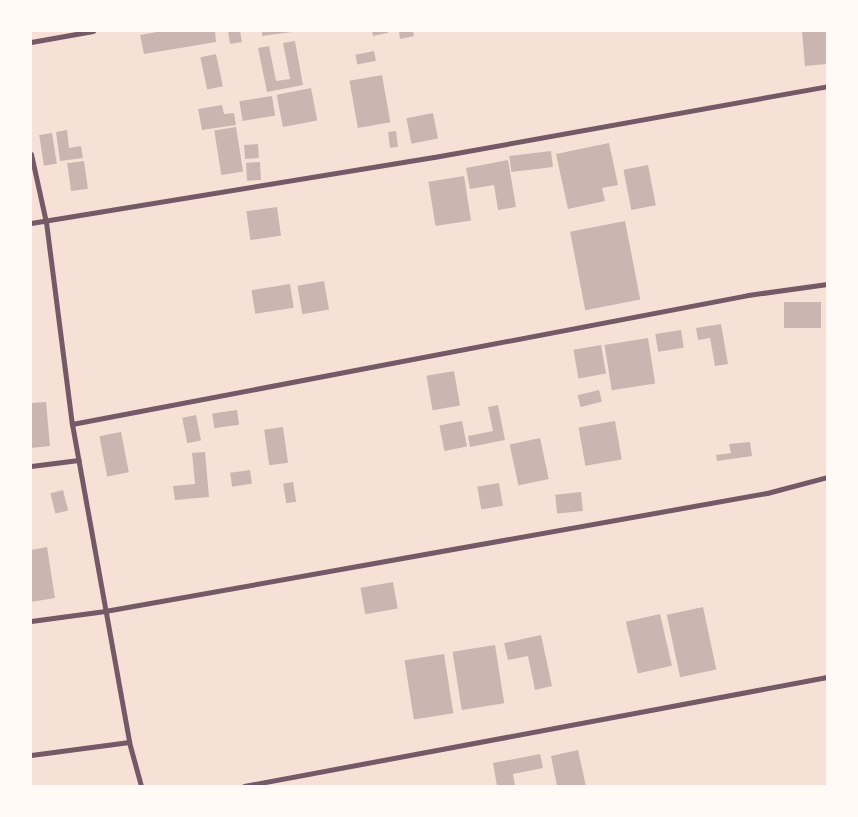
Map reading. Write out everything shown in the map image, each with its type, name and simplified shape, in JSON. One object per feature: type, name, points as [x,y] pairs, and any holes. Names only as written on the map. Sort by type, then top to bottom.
[{"type":"street","points":[[31,42],[93,31]]},
{"type":"street","points":[[31,223],[434,157],[827,86]]},
{"type":"street","points":[[31,154],[46,222],[72,424],[104,611],[129,742],[141,786]]},
{"type":"street","points":[[72,424],[748,295],[827,284]]},
{"type":"street","points":[[31,466],[78,460]]},
{"type":"street","points":[[31,621],[104,611],[767,493],[827,477]]},
{"type":"street","points":[[244,786],[827,677]]},
{"type":"street","points":[[31,755],[129,742]]},
{"type":"building","points":[[162,31],[215,31],[216,42],[144,54],[140,35]]},
{"type":"building","points":[[228,31],[240,31],[242,42],[230,44]]},
{"type":"building","points":[[262,31],[292,31],[292,32],[262,36]]},
{"type":"building","points":[[372,31],[388,31],[388,33],[373,36]]},
{"type":"building","points":[[399,31],[413,31],[414,36],[400,39]]},
{"type":"building","points":[[802,31],[827,31],[827,64],[805,66]]},
{"type":"building","points":[[295,41],[303,85],[267,92],[258,48],[269,46],[276,81],[290,79],[283,43]]},
{"type":"building","points":[[374,51],[376,61],[357,64],[355,55]]},
{"type":"building","points":[[216,54],[223,86],[207,90],[200,57]]},
{"type":"building","points":[[382,75],[390,122],[358,128],[350,81]]},
{"type":"building","points":[[311,88],[317,120],[283,127],[277,95]]},
{"type":"building","points":[[272,96],[275,116],[243,121],[239,101]]},
{"type":"building","points":[[222,105],[224,114],[234,113],[236,125],[202,130],[198,109]]},
{"type":"building","points":[[433,113],[438,139],[411,144],[406,118]]},
{"type":"building","points":[[236,127],[243,171],[221,175],[214,130]]},
{"type":"building","points":[[67,130],[69,148],[81,146],[83,158],[60,161],[56,132]]},
{"type":"building","points":[[396,131],[398,147],[390,148],[388,132]]},
{"type":"building","points":[[52,133],[57,164],[44,166],[39,135]]},
{"type":"building","points":[[609,143],[618,185],[602,188],[605,201],[568,209],[556,154]]},
{"type":"building","points":[[258,144],[259,158],[245,159],[244,145]]},
{"type":"building","points":[[551,151],[553,167],[511,172],[509,156]]},
{"type":"building","points":[[508,160],[516,207],[498,210],[494,185],[470,189],[466,168]]},
{"type":"building","points":[[84,161],[88,189],[71,191],[67,163]]},
{"type":"building","points":[[260,162],[261,180],[247,181],[246,163]]},
{"type":"building","points":[[648,165],[656,205],[631,210],[623,170]]},
{"type":"building","points":[[464,176],[471,220],[435,226],[428,182]]},
{"type":"building","points":[[277,207],[281,236],[250,240],[246,211]]},
{"type":"building","points":[[625,221],[640,300],[585,310],[570,232]]},
{"type":"building","points":[[324,281],[329,310],[302,314],[297,286]]},
{"type":"building","points":[[290,284],[294,308],[255,314],[251,290]]},
{"type":"building","points":[[784,302],[821,302],[821,328],[784,328]]},
{"type":"building","points":[[721,324],[728,364],[715,366],[710,338],[698,340],[696,328]]},
{"type":"building","points":[[681,330],[684,348],[658,352],[655,334]]},
{"type":"building","points":[[648,338],[655,383],[612,390],[605,345]]},
{"type":"building","points":[[601,345],[606,374],[578,378],[573,350]]},
{"type":"building","points":[[454,371],[460,405],[433,410],[426,376]]},
{"type":"building","points":[[599,390],[602,402],[581,407],[578,395]]},
{"type":"building","points":[[46,402],[50,446],[31,448],[31,403]]},
{"type":"building","points":[[498,405],[505,440],[470,447],[468,436],[493,431],[488,407]]},
{"type":"building","points":[[237,410],[239,425],[214,428],[212,413]]},
{"type":"building","points":[[196,415],[201,441],[187,443],[182,418]]},
{"type":"building","points":[[462,421],[467,447],[444,451],[439,425]]},
{"type":"building","points":[[615,421],[622,459],[585,466],[579,427]]},
{"type":"building","points":[[283,427],[288,463],[269,465],[264,430]]},
{"type":"building","points":[[121,432],[129,472],[107,476],[99,436]]},
{"type":"building","points":[[540,438],[549,479],[518,486],[510,444]]},
{"type":"building","points":[[750,442],[752,456],[717,461],[716,455],[731,453],[729,444]]},
{"type":"building","points":[[205,452],[209,497],[175,500],[173,486],[195,484],[192,453]]},
{"type":"building","points":[[250,470],[252,484],[232,487],[230,473]]},
{"type":"building","points":[[293,482],[296,502],[286,503],[283,484]]},
{"type":"building","points":[[499,483],[503,506],[481,509],[477,487]]},
{"type":"building","points":[[63,490],[68,510],[55,514],[50,493]]},
{"type":"building","points":[[581,492],[583,511],[557,514],[555,495]]},
{"type":"building","points":[[47,547],[55,598],[31,602],[31,550]]},
{"type":"building","points":[[393,582],[398,609],[365,614],[361,588]]},
{"type":"building","points":[[703,607],[716,670],[680,677],[667,615]]},
{"type":"building","points":[[660,614],[672,666],[638,674],[626,622]]},
{"type":"building","points":[[541,635],[552,686],[535,690],[528,656],[508,660],[504,643]]},
{"type":"building","points":[[495,645],[504,703],[462,710],[453,652]]},
{"type":"building","points":[[444,654],[453,713],[414,720],[404,660]]},
{"type":"building","points":[[578,750],[586,786],[557,786],[551,756]]},
{"type":"building","points":[[540,754],[543,768],[513,774],[515,785],[497,786],[493,763]]}]
